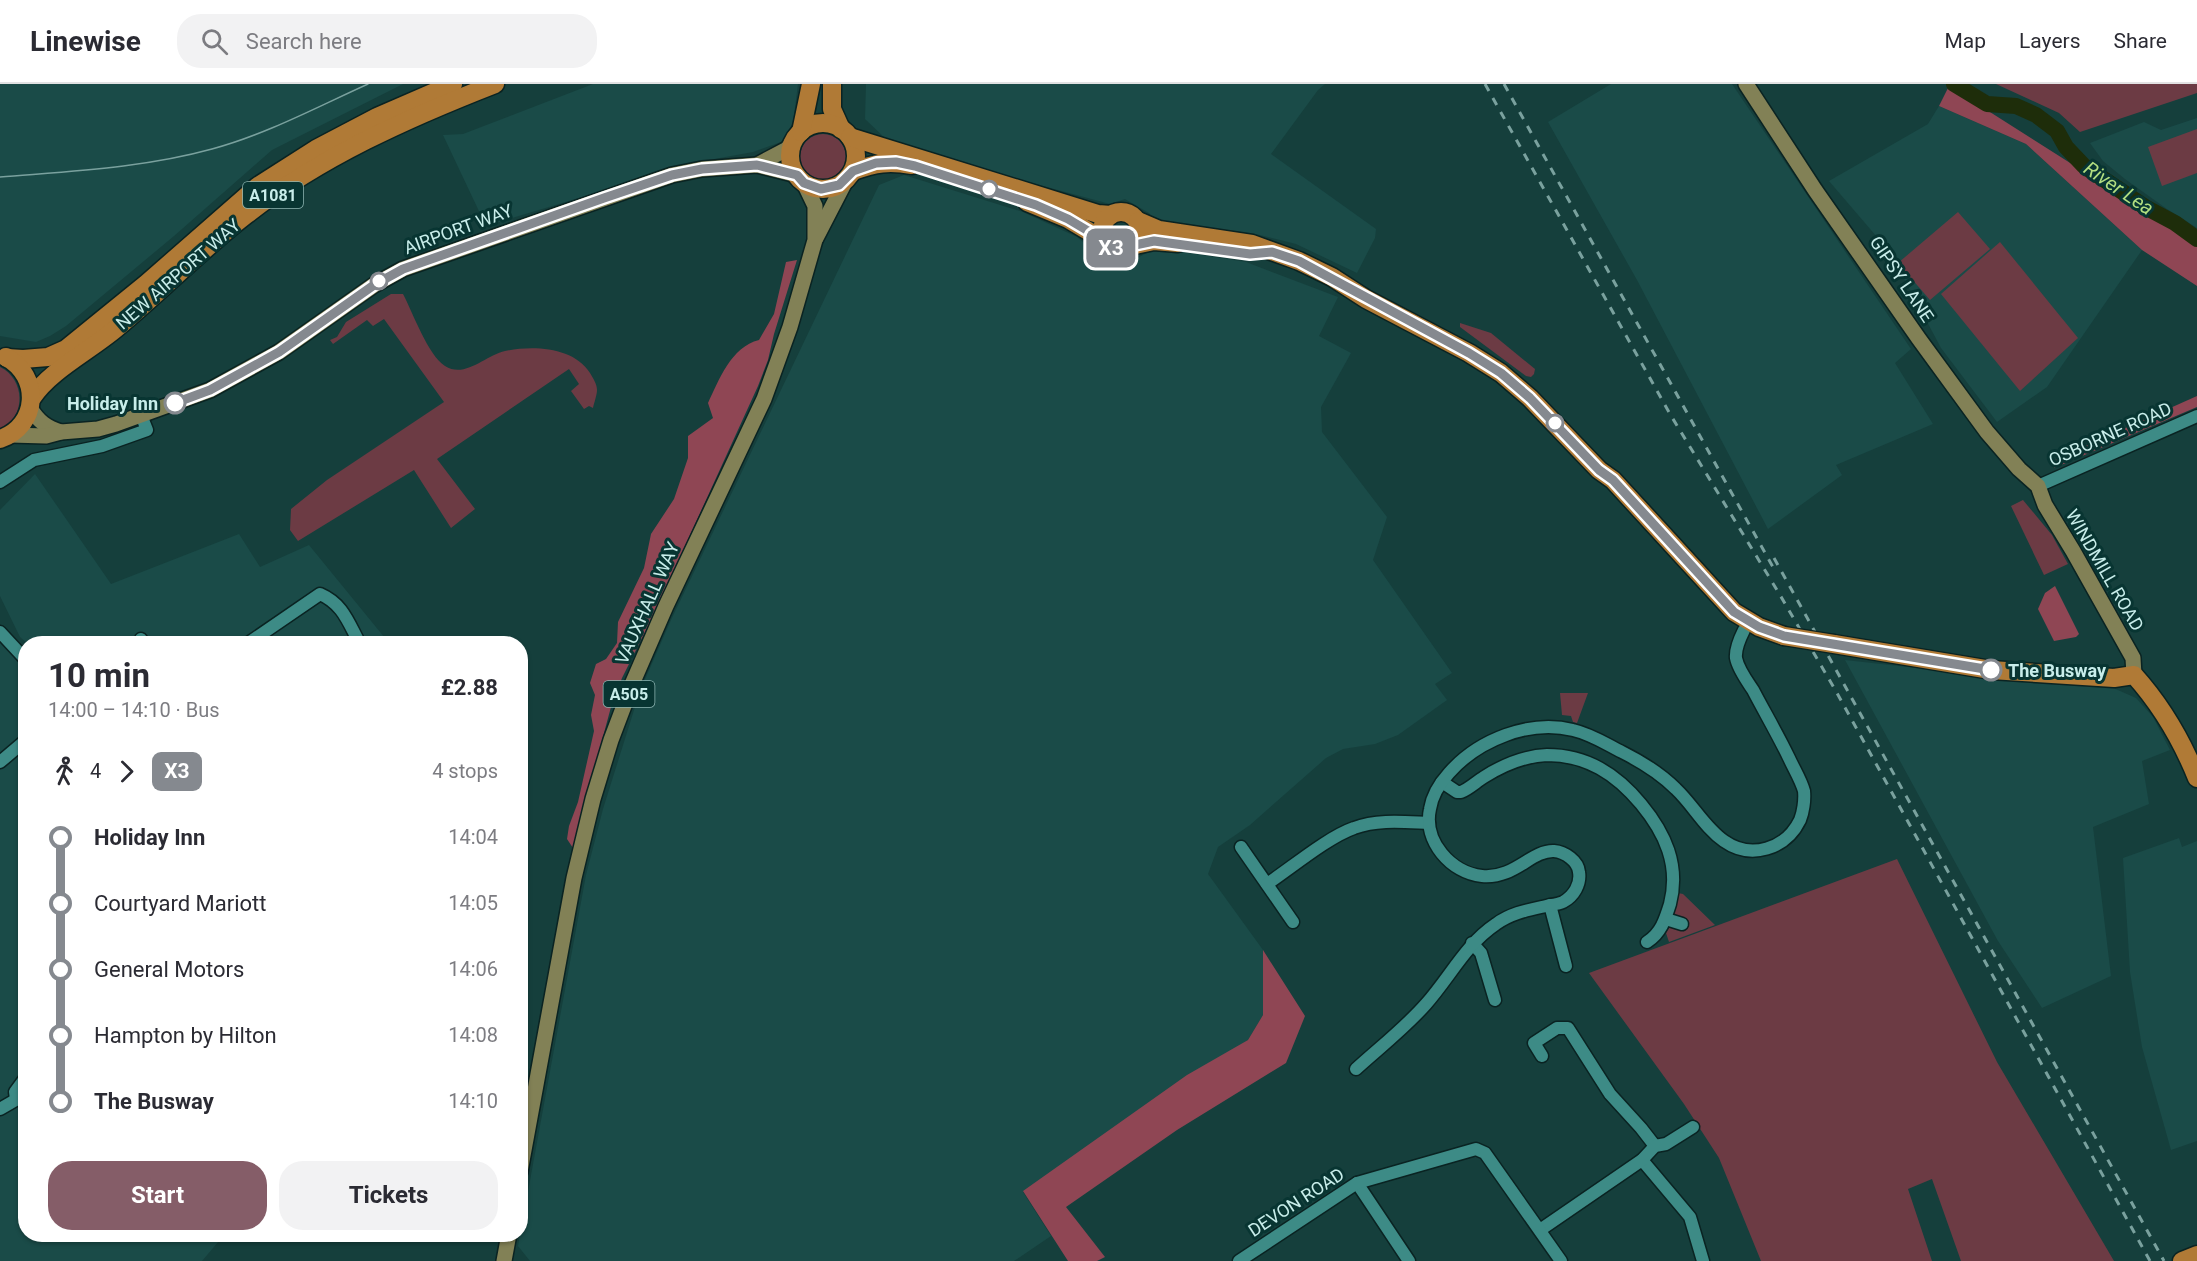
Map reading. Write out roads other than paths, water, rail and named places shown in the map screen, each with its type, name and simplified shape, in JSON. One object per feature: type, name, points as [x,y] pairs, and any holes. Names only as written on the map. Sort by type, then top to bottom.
[{"type":"highway","name":"NEW AIRPORT WAY","points":[[3,357],[41,358],[66,349],[146,284],[258,186],[316,149],[377,117],[453,84]]},
{"type":"highway","name":"NEW AIRPORT WAY","points":[[3,438],[23,423],[31,403],[43,384],[117,328],[245,215],[315,168],[386,130],[495,84]]},
{"type":"highway","points":[[811,84],[791,159],[801,179],[812,187],[830,188],[876,163],[896,162],[1036,205],[1068,219],[1105,241]]},
{"type":"highway","points":[[832,84],[832,109],[856,153],[850,176]]},
{"type":"highway","points":[[798,137],[810,126],[831,124],[845,133],[1098,214],[1111,215],[1125,212],[1138,221],[1159,230],[1252,244],[1299,261],[1332,277],[1366,299],[1469,353],[1501,373],[1530,398],[1599,470],[1613,480],[1734,612],[1759,627],[1784,636],[1991,670],[2114,678],[2134,675],[2150,692],[2174,731],[2197,778]]},
{"type":"highway","points":[[1111,215],[1104,224],[1102,235],[1111,248],[1128,249],[1154,241],[1250,254],[1272,252]]},
{"type":"highway","points":[[1135,245],[1141,234],[1138,221]]},
{"type":"highway","points":[[3,357],[20,368],[26,375],[31,403]]},
{"type":"highway","points":[[1599,470],[1604,487],[1728,617],[1744,630],[1772,638],[1784,636]]},
{"type":"highway","points":[[2182,1261],[2197,1256]]},
{"type":"main road","name":"GIPSY LANE","points":[[1746,84],[1815,190],[1919,339],[1987,432],[2019,469],[2038,486]]},
{"type":"main road","name":"AIRPORT WAY","points":[[757,165],[787,149],[798,137]]},
{"type":"main road","name":"AIRPORT WAY","points":[[3,438],[46,436],[61,432],[98,429],[210,390],[279,352],[374,285],[403,269],[672,175],[702,169],[757,165],[801,179]]},
{"type":"main road","name":"VAUXHALL WAY","points":[[528,1128],[574,878],[611,740],[666,606],[772,379],[790,327],[815,240],[850,176]]},
{"type":"main road","name":"VAUXHALL WAY","points":[[801,179],[815,206],[815,240]]},
{"type":"main road","points":[[31,403],[39,422],[61,432]]},
{"type":"main road","name":"WINDMILL ROAD","points":[[2038,486],[2044,505],[2073,551],[2133,658],[2134,675]]},
{"type":"main road","points":[[504,1261],[508,1242]]},
{"type":"street","points":[[0,482],[34,460],[102,446],[147,430],[141,415]]},
{"type":"street","name":"OSBORNE ROAD","points":[[2038,486],[2197,416]]},
{"type":"street","points":[[259,636],[320,594],[333,600],[339,606],[356,636]]},
{"type":"street","points":[[1356,1069],[1424,1006],[1440,988],[1472,943],[1486,930],[1513,914],[1563,902],[1575,892],[1579,872],[1576,864],[1568,855],[1551,851],[1540,853],[1516,869],[1498,876],[1470,874],[1457,868],[1444,856],[1434,841],[1429,823],[1429,811],[1433,797],[1442,782],[1463,759],[1494,740],[1537,728],[1570,729],[1585,733],[1644,763],[1676,788],[1712,831],[1725,842],[1746,850],[1757,851],[1776,845],[1793,831],[1801,818],[1804,792],[1775,729],[1736,659],[1739,639],[1744,630]]},
{"type":"street","points":[[0,632],[18,651]]},
{"type":"street","points":[[0,762],[18,747]]},
{"type":"street","points":[[1442,782],[1457,792],[1461,792],[1500,767],[1514,761],[1545,755],[1582,760],[1606,771],[1630,790],[1666,842],[1673,873],[1671,897],[1666,919],[1660,930],[1647,942]]},
{"type":"street","points":[[1267,884],[1353,828],[1385,822],[1429,823]]},
{"type":"street","points":[[1241,847],[1293,922]]},
{"type":"street","points":[[1550,905],[1566,966]]},
{"type":"street","points":[[1666,919],[1682,924]]},
{"type":"street","points":[[1472,943],[1480,953],[1495,1000]]},
{"type":"street","points":[[1542,1056],[1534,1043],[1557,1028],[1568,1028],[1610,1094],[1654,1146]]},
{"type":"street","points":[[0,1109],[18,1099]]},
{"type":"street","points":[[1561,1261],[1540,1230],[1642,1160],[1654,1146],[1666,1144],[1693,1127]]},
{"type":"street","name":"DEVON ROAD","points":[[1239,1261],[1255,1257],[1357,1183],[1480,1149],[1540,1230]]},
{"type":"street","points":[[1642,1160],[1690,1217],[1703,1261]]},
{"type":"street","points":[[1357,1183],[1409,1261]]},
{"type":"waterway","name":"River Lea","points":[[1954,84],[1987,104],[2016,106],[2036,115],[2057,131],[2066,147],[2084,166],[2197,239]]},
{"type":"tram line","points":[[0,177],[134,165],[212,149],[272,128],[368,84]]},
{"type":"railway","points":[[1485,84],[1670,414],[1837,693],[2150,1261]]},
{"type":"railway","points":[[1504,84],[1774,569]]},
{"type":"railway","points":[[1774,558],[2164,1261]]},
{"type":"place","name":"Holiday Inn","points":[[175,403]]},
{"type":"place","name":"The Busway","points":[[1991,670]]}]
